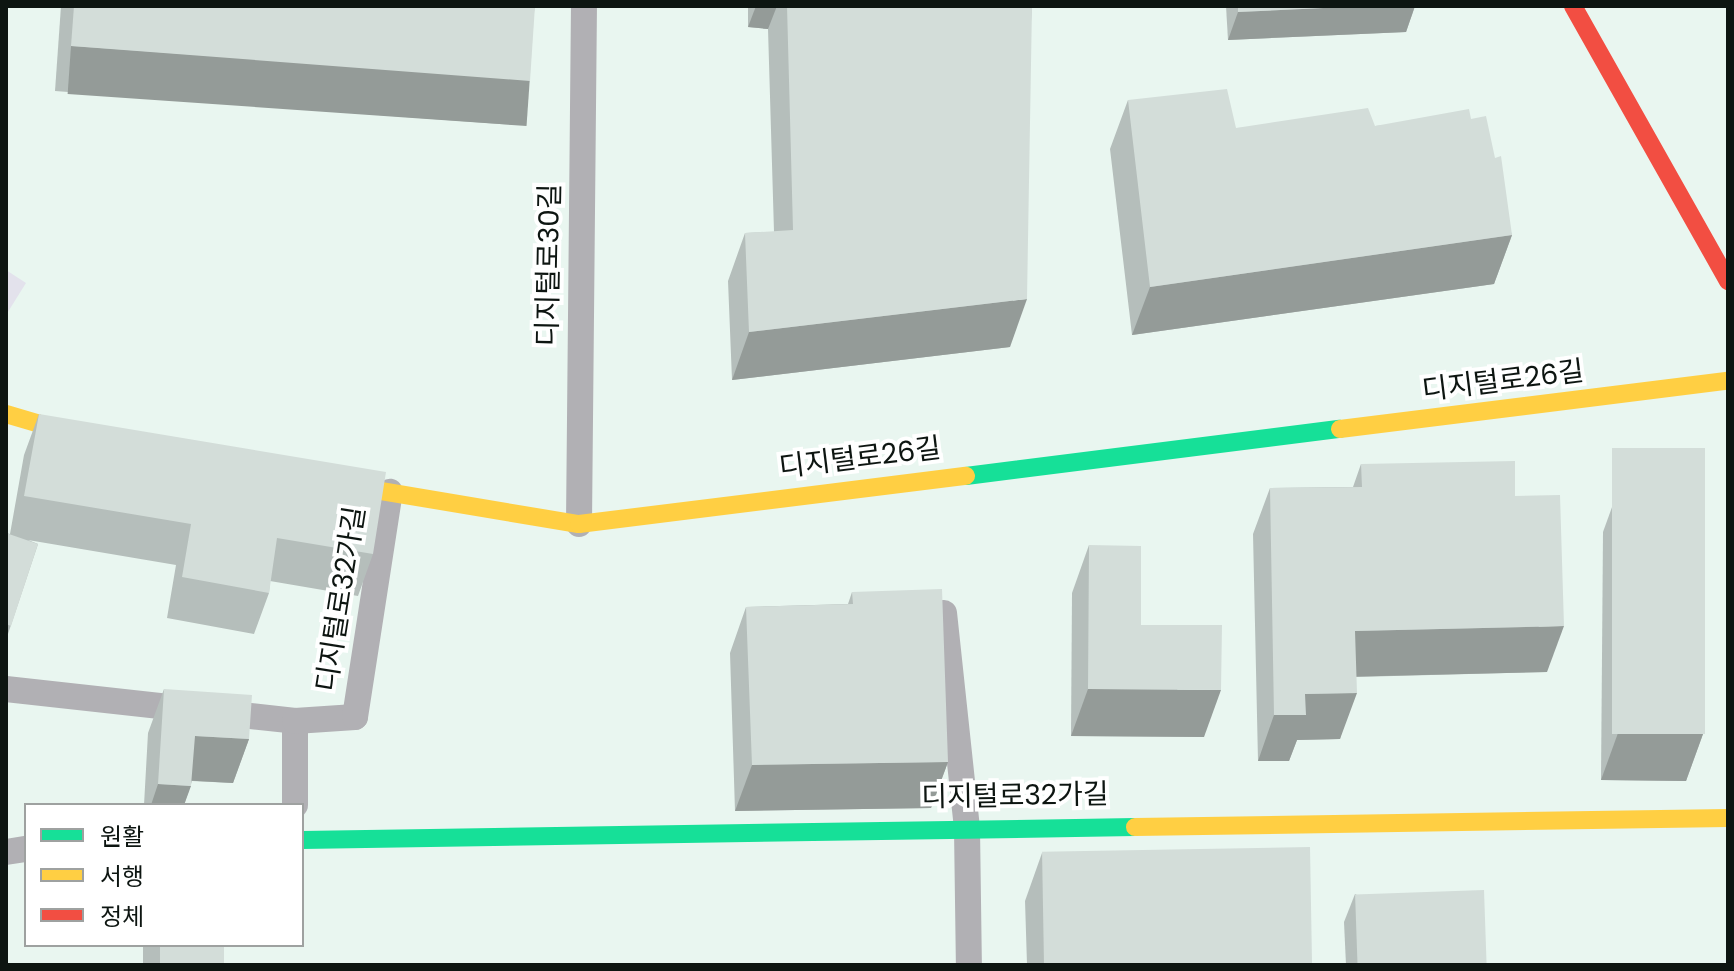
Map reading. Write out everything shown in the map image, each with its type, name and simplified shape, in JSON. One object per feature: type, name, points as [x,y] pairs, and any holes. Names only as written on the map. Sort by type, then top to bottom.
[{"type":"street","name":"디지털로30길","points":[[579,524],[584,6]]},
{"type":"street","points":[[1573,6],[1728,281]]},
{"type":"street","name":"디지털로26길","points":[[318,481],[579,524],[1728,381]]},
{"type":"street","points":[[6,414],[98,441]]},
{"type":"street","name":"디지털로32가길","points":[[295,803],[295,721],[355,717],[390,492]]},
{"type":"street","points":[[944,613],[967,829],[969,965]]},
{"type":"street","points":[[6,689],[295,721]]},
{"type":"street","name":"디지털로32가길","points":[[304,840],[1728,818]]},
{"type":"shaded area","points":[[6,270],[26,283],[6,315]]},
{"type":"building","points":[[74,6],[535,6],[530,81],[71,46]]},
{"type":"building","points":[[787,6],[1032,6],[1027,299],[749,332],[745,233],[793,230]]},
{"type":"building","points":[[1238,6],[1366,6],[1238,12]]},
{"type":"building","points":[[1227,89],[1236,128],[1368,108],[1375,126],[1469,109],[1471,119],[1486,116],[1495,158],[1501,156],[1512,235],[1150,287],[1128,100]]},
{"type":"building","points":[[39,414],[386,472],[373,554],[277,538],[269,593],[182,577],[191,524],[24,496]]},
{"type":"building","points":[[1612,448],[1705,448],[1705,734],[1612,734]]},
{"type":"building","points":[[1515,461],[1515,496],[1560,495],[1564,626],[1355,631],[1357,693],[1305,694],[1306,715],[1274,715],[1270,488],[1362,487],[1361,464]]},
{"type":"building","points":[[6,533],[38,544],[11,626],[6,624]]},
{"type":"building","points":[[1089,545],[1141,546],[1141,625],[1222,625],[1221,690],[1088,689]]},
{"type":"building","points":[[942,589],[948,762],[752,765],[746,607],[853,604],[852,592]]},
{"type":"building","points":[[164,689],[252,695],[249,739],[195,736],[191,786],[158,784]]},
{"type":"building","points":[[1310,847],[1312,965],[1044,965],[1042,852]]},
{"type":"building","points":[[1484,890],[1487,965],[1358,965],[1355,895]]},
{"type":"building","points":[[160,947],[224,947],[224,965],[160,965]]},
{"type":"traffic: fast","points":[[966,476],[1340,429]]},
{"type":"traffic: fast","points":[[304,840],[1135,827]]},
{"type":"traffic: slow","points":[[1340,429],[1728,381]]},
{"type":"traffic: slow","points":[[6,414],[84,437]]},
{"type":"traffic: slow","points":[[333,483],[579,524],[966,476]]},
{"type":"traffic: slow","points":[[1135,827],[1728,818]]},
{"type":"traffic: jam","points":[[1573,6],[1728,281]]}]
